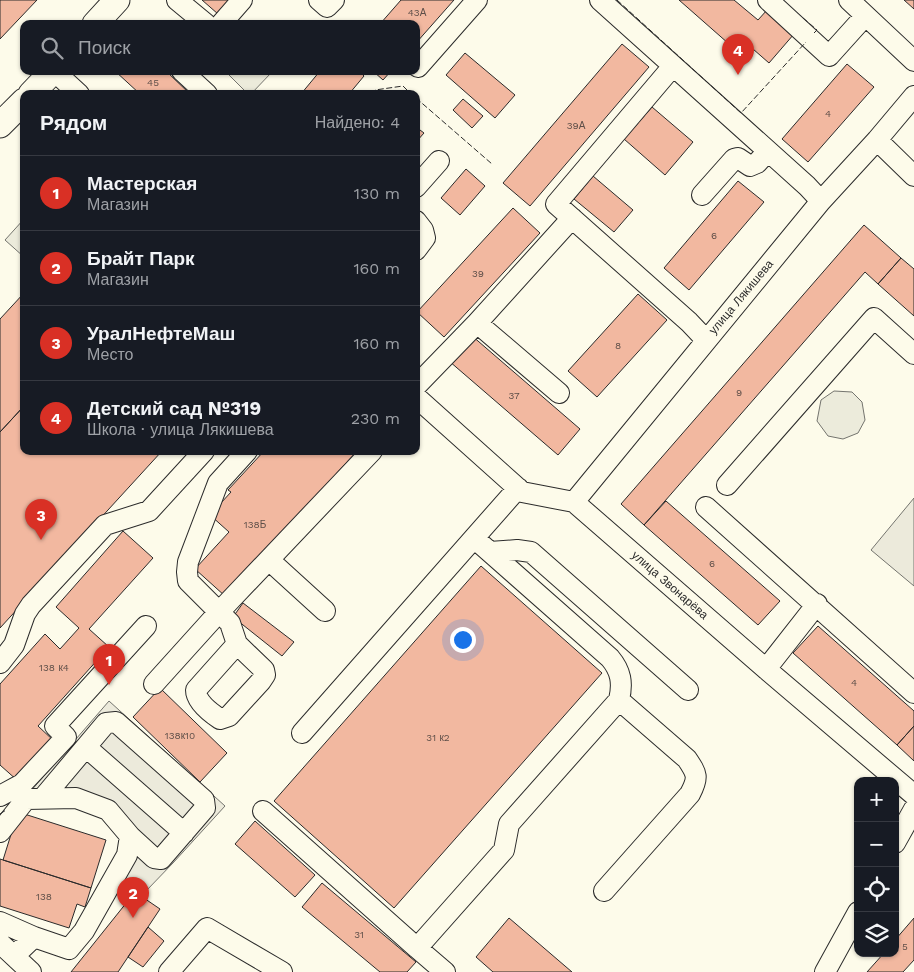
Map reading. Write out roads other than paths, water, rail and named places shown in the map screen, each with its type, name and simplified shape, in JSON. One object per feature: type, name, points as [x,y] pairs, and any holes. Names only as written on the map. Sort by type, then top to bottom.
[{"type":"main road","points":[[99,20],[117,0]]},
{"type":"main road","points":[[35,90],[49,75]]},
{"type":"street","points":[[177,0],[201,20]]},
{"type":"street","points":[[224,20],[242,0]]},
{"type":"street","points":[[319,0],[328,7],[334,0]]},
{"type":"street","points":[[420,65],[477,0]]},
{"type":"street","points":[[600,0],[821,201]]},
{"type":"street","points":[[768,0],[829,56],[865,16]]},
{"type":"street","points":[[849,0],[914,61]]},
{"type":"street","points":[[673,66],[556,204],[689,322],[706,340]]},
{"type":"street","points":[[58,75],[74,90]]},
{"type":"street","points":[[186,75],[203,90]]},
{"type":"street","name":"улица Лякишева","points":[[574,502],[821,201],[914,96]]},
{"type":"street","points":[[877,140],[914,176]]},
{"type":"street","points":[[702,195],[734,159],[738,158],[750,166],[754,166],[768,151]]},
{"type":"street","points":[[420,182],[438,161]]},
{"type":"street","points":[[420,393],[477,323],[572,218]]},
{"type":"street","points":[[420,226],[424,230],[425,238],[420,245]]},
{"type":"street","points":[[727,485],[874,318],[914,354]]},
{"type":"street","points":[[477,323],[559,394]]},
{"type":"street","points":[[420,400],[522,492],[574,502]]},
{"type":"street","points":[[0,663],[14,645],[25,614],[31,605],[105,525],[149,511],[200,455]]},
{"type":"street","points":[[237,644],[230,623],[188,581],[187,572],[188,562],[218,482],[243,455]]},
{"type":"street","points":[[154,684],[219,612],[368,455]]},
{"type":"street","points":[[302,733],[518,488]]},
{"type":"street","name":"улица Звонарёва","points":[[574,502],[914,795]]},
{"type":"street","points":[[706,507],[817,604],[914,693]]},
{"type":"street","points":[[418,948],[504,850],[509,824],[620,700],[622,688],[621,676],[617,666],[610,658],[474,538]]},
{"type":"street","points":[[490,552],[517,550],[531,552],[688,690]]},
{"type":"street","points":[[269,560],[325,611]]},
{"type":"street","points":[[766,669],[817,604]]},
{"type":"street","points":[[0,796],[22,784],[66,737],[55,726],[146,626]]},
{"type":"street","points":[[604,891],[690,794],[697,782],[695,771],[687,759],[620,700]]},
{"type":"street","points":[[0,832],[26,799],[76,798],[108,810],[130,836],[154,858],[161,859],[205,808],[204,800],[116,722],[106,723],[42,798]]},
{"type":"street","points":[[86,747],[184,833]]},
{"type":"street","points":[[899,836],[914,809]]},
{"type":"street","points":[[263,811],[445,972]]},
{"type":"street","points":[[0,922],[34,937],[70,949],[84,932],[127,855],[130,836]]},
{"type":"street","points":[[825,972],[854,919]]},
{"type":"street","points":[[169,972],[207,928],[282,972]]},
{"type":"street","points":[[31,972],[7,950],[34,937]]},
{"type":"place","name":"Детский сад №319","points":[[738,75]]},
{"type":"place","name":"УралНефтеМаш","points":[[41,540]]},
{"type":"place","name":"Мастерская","points":[[109,685]]},
{"type":"place","name":"Брайт Парк","points":[[133,918]]}]
